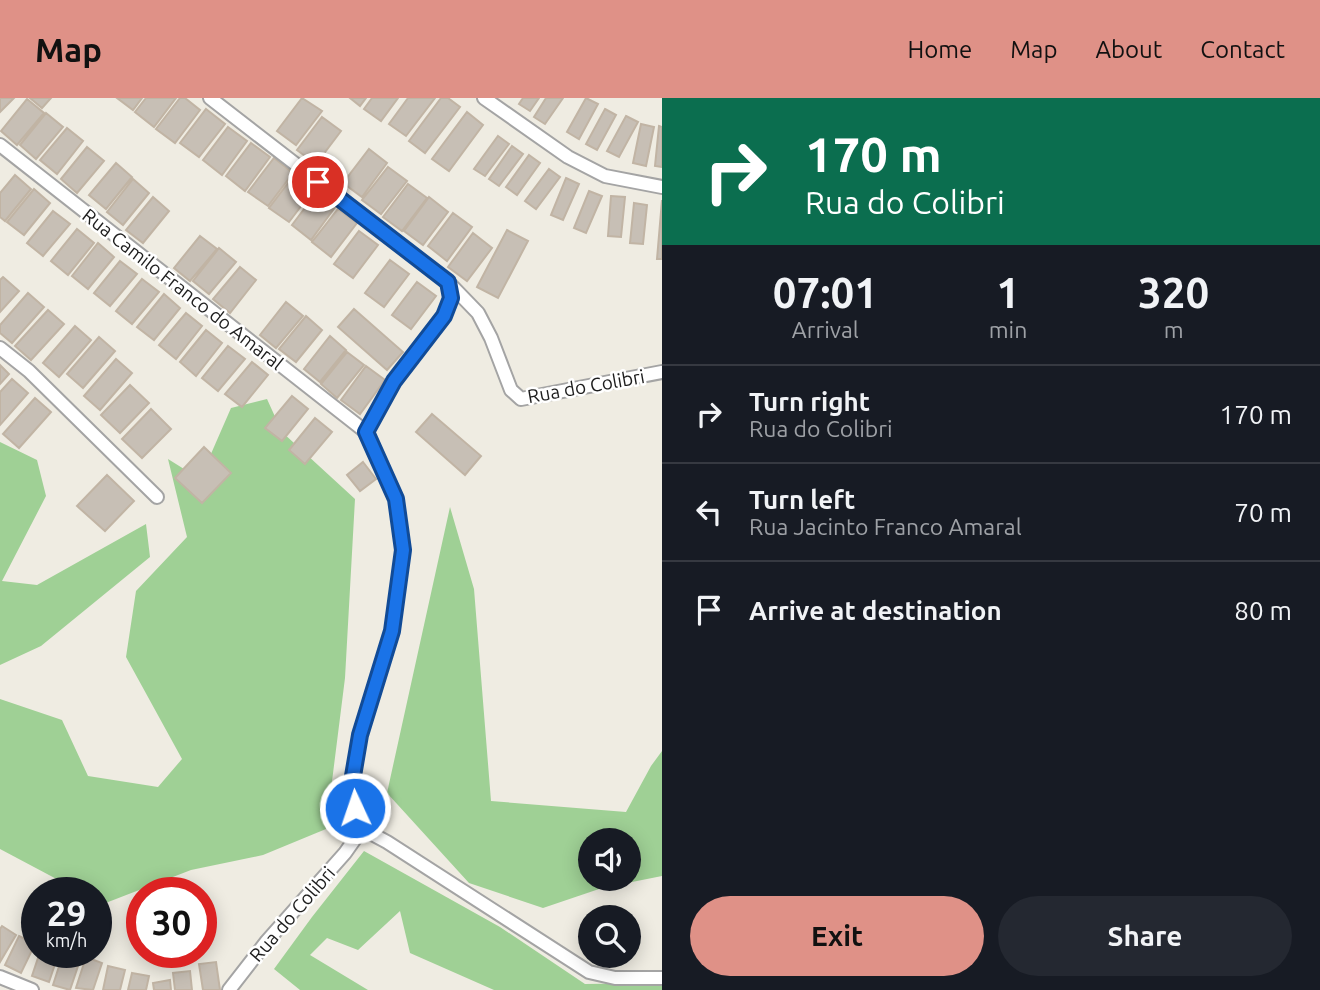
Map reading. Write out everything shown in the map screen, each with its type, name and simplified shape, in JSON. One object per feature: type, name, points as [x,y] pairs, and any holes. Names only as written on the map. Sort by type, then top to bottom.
[{"type":"street","points":[[210,98],[448,282],[451,298],[444,316],[394,381],[366,432],[396,499],[403,550],[392,631],[360,735],[353,776],[359,827],[387,842],[589,972],[615,978],[662,978]]},
{"type":"street","points":[[484,98],[568,158],[624,180],[662,187]]},
{"type":"street","name":"Rua Camilo Franco do Amaral","points":[[0,145],[366,432]]},
{"type":"street","name":"Rua do Colibri","points":[[448,282],[478,313],[491,338],[510,390],[517,398],[662,372]]},
{"type":"street","points":[[0,348],[29,371],[157,497]]},
{"type":"street","name":"Rua do Colibri","points":[[229,990],[267,941],[345,853],[357,836],[359,827]]},
{"type":"street","points":[[0,976],[32,990]]},
{"type":"green space","points":[[267,399],[282,432],[355,499],[345,678],[326,829],[263,855],[191,870],[173,877],[126,877],[126,895],[112,901],[112,877],[53,877],[0,849],[0,699],[62,720],[88,776],[158,787],[182,759],[126,657],[136,591],[187,537],[168,459],[200,479],[231,408]]},
{"type":"green space","points":[[0,442],[37,460],[46,496],[2,581],[37,585],[146,524],[150,557],[41,646],[0,665]]},
{"type":"green space","points":[[450,507],[474,589],[491,801],[626,812],[662,751],[662,876],[641,880],[641,828],[578,828],[578,891],[593,891],[543,908],[469,883],[387,793]]},
{"type":"green space","points":[[364,851],[500,927],[585,984],[662,983],[662,990],[494,990],[410,953],[400,911],[358,950],[327,938],[310,955],[368,990],[300,990],[274,969]]},
{"type":"building","points":[[0,98],[14,98],[0,112]]},
{"type":"building","points":[[30,98],[51,98],[42,108]]},
{"type":"building","points":[[117,98],[142,98],[133,110]]},
{"type":"building","points":[[146,98],[176,98],[154,127],[135,112]]},
{"type":"building","points":[[180,98],[185,98],[200,110],[175,143],[156,129]]},
{"type":"building","points":[[302,98],[322,111],[296,145],[277,131]]},
{"type":"building","points":[[350,98],[366,98],[360,106]]},
{"type":"building","points":[[372,98],[398,98],[381,121],[364,109]]},
{"type":"building","points":[[408,98],[435,98],[406,136],[389,124]]},
{"type":"building","points":[[441,98],[448,98],[460,107],[425,153],[409,141]]},
{"type":"building","points":[[523,98],[539,98],[530,111],[519,104]]},
{"type":"building","points":[[546,98],[563,98],[545,124],[534,117]]},
{"type":"building","points":[[586,98],[598,104],[579,139],[567,132]]},
{"type":"building","points":[[27,99],[44,113],[17,145],[1,131]]},
{"type":"building","points":[[206,109],[225,124],[199,157],[180,143]]},
{"type":"building","points":[[605,109],[616,115],[597,150],[586,144]]},
{"type":"building","points":[[467,112],[483,125],[449,171],[432,159]]},
{"type":"building","points":[[46,113],[63,127],[36,159],[20,145]]},
{"type":"building","points":[[626,116],[638,122],[619,157],[607,151]]},
{"type":"building","points":[[322,117],[341,131],[316,164],[297,150]]},
{"type":"building","points":[[641,124],[654,127],[646,166],[633,163]]},
{"type":"building","points":[[659,126],[662,127],[662,167],[655,166]]},
{"type":"building","points":[[228,127],[247,141],[222,175],[203,160]]},
{"type":"building","points":[[67,128],[83,141],[57,174],[40,160]]},
{"type":"building","points":[[498,136],[509,144],[485,176],[474,169]]},
{"type":"building","points":[[251,143],[270,157],[245,191],[226,176]]},
{"type":"building","points":[[512,146],[523,154],[499,186],[489,179]]},
{"type":"building","points":[[87,147],[104,161],[77,193],[61,179]]},
{"type":"building","points":[[369,149],[387,163],[362,197],[343,183]]},
{"type":"building","points":[[529,155],[540,163],[517,195],[506,187]]},
{"type":"building","points":[[274,158],[293,173],[268,206],[248,192]]},
{"type":"building","points":[[116,163],[132,177],[106,209],[89,195]]},
{"type":"building","points":[[388,167],[407,181],[381,214],[362,200]]},
{"type":"building","points":[[549,169],[560,177],[536,209],[525,201]]},
{"type":"building","points":[[295,174],[314,189],[289,222],[269,208]]},
{"type":"building","points":[[15,175],[31,189],[5,221],[0,217],[0,193]]},
{"type":"building","points":[[566,178],[579,184],[563,220],[551,215]]},
{"type":"building","points":[[133,179],[149,193],[123,225],[107,212]]},
{"type":"building","points":[[408,184],[427,198],[402,231],[383,217]]},
{"type":"building","points":[[34,189],[50,203],[24,235],[7,222]]},
{"type":"building","points":[[589,191],[602,196],[586,233],[574,228]]},
{"type":"building","points":[[317,192],[336,206],[311,240],[292,225]]},
{"type":"building","points":[[611,196],[625,197],[621,237],[608,236]]},
{"type":"building","points":[[153,197],[169,211],[143,243],[126,230]]},
{"type":"building","points":[[429,197],[448,212],[423,245],[404,231]]},
{"type":"building","points":[[662,200],[662,259],[657,259]]},
{"type":"building","points":[[634,203],[647,205],[643,244],[630,243]]},
{"type":"building","points":[[338,209],[357,223],[331,257],[312,242]]},
{"type":"building","points":[[53,211],[70,224],[43,256],[27,243]]},
{"type":"building","points":[[453,213],[472,227],[447,261],[428,246]]},
{"type":"building","points":[[77,229],[94,243],[68,275],[51,261]]},
{"type":"building","points":[[507,230],[528,241],[498,298],[477,287]]},
{"type":"building","points":[[359,231],[378,245],[353,278],[334,264]]},
{"type":"building","points":[[473,233],[492,248],[467,281],[448,267]]},
{"type":"building","points":[[200,236],[217,249],[190,281],[174,268]]},
{"type":"building","points":[[98,243],[114,257],[88,289],[72,276]]},
{"type":"building","points":[[219,248],[236,262],[209,294],[193,281]]},
{"type":"building","points":[[390,260],[409,274],[384,307],[365,293]]},
{"type":"building","points":[[120,261],[137,274],[110,306],[94,293]]},
{"type":"building","points":[[240,267],[256,280],[230,313],[213,299]]},
{"type":"building","points":[[3,277],[19,291],[0,312],[0,280]]},
{"type":"building","points":[[142,279],[159,292],[132,324],[116,311]]},
{"type":"building","points":[[417,282],[436,296],[411,329],[392,315]]},
{"type":"building","points":[[28,293],[44,307],[12,343],[0,333],[0,325]]},
{"type":"building","points":[[164,294],[180,308],[154,340],[137,327]]},
{"type":"building","points":[[286,302],[303,316],[276,348],[260,335]]},
{"type":"building","points":[[354,309],[403,352],[387,370],[338,327]]},
{"type":"building","points":[[48,310],[64,324],[31,360],[15,346]]},
{"type":"building","points":[[186,313],[202,326],[176,359],[159,345]]},
{"type":"building","points":[[306,316],[322,330],[296,362],[279,349]]},
{"type":"building","points":[[75,326],[91,340],[59,377],[43,363]]},
{"type":"building","points":[[206,330],[222,343],[196,376],[180,362]]},
{"type":"building","points":[[330,336],[346,350],[320,382],[304,369]]},
{"type":"building","points":[[99,337],[115,351],[83,388],[67,374]]},
{"type":"building","points":[[228,346],[245,359],[218,391],[202,378]]},
{"type":"building","points":[[347,352],[364,365],[337,398],[321,384]]},
{"type":"building","points":[[116,359],[132,373],[100,410],[84,396]]},
{"type":"building","points":[[252,362],[268,375],[242,407],[225,394]]},
{"type":"building","points":[[0,365],[9,374],[0,384]]},
{"type":"building","points":[[366,366],[385,380],[360,414],[341,400]]},
{"type":"building","points":[[12,379],[28,393],[0,425],[0,392]]},
{"type":"building","points":[[130,385],[149,403],[120,433],[101,415]]},
{"type":"building","points":[[292,396],[308,409],[282,441],[265,428]]},
{"type":"building","points":[[35,398],[51,412],[19,448],[3,434]]},
{"type":"building","points":[[151,409],[171,429],[142,458],[122,439]]},
{"type":"building","points":[[432,414],[481,456],[465,475],[416,432]]},
{"type":"building","points":[[315,418],[332,432],[305,464],[289,450]]},
{"type":"building","points":[[204,447],[231,473],[202,503],[175,478]]},
{"type":"building","points":[[363,462],[376,479],[360,491],[347,475]]},
{"type":"building","points":[[107,475],[134,501],[105,531],[77,506]]},
{"type":"building","points":[[2,926],[16,935],[0,962],[0,929]]},
{"type":"building","points":[[19,936],[21,937],[21,968],[23,968],[21,973],[5,965]]},
{"type":"building","points":[[35,968],[54,968],[49,982],[32,976]]},
{"type":"building","points":[[58,968],[77,968],[70,990],[53,985]]},
{"type":"building","points":[[82,968],[100,968],[93,990],[76,988]]},
{"type":"building","points":[[108,968],[125,970],[120,990],[103,990]]},
{"type":"building","points":[[200,968],[217,968],[220,990],[203,990]]},
{"type":"building","points":[[190,971],[192,990],[175,990],[173,973]]},
{"type":"building","points":[[132,973],[149,976],[146,990],[128,990]]},
{"type":"building","points":[[170,980],[171,990],[154,990],[153,983]]},
{"type":"route","points":[[318,182],[448,282],[451,298],[444,316],[394,381],[366,432],[396,499],[403,550],[392,631],[360,735],[353,776],[355,808]]}]
